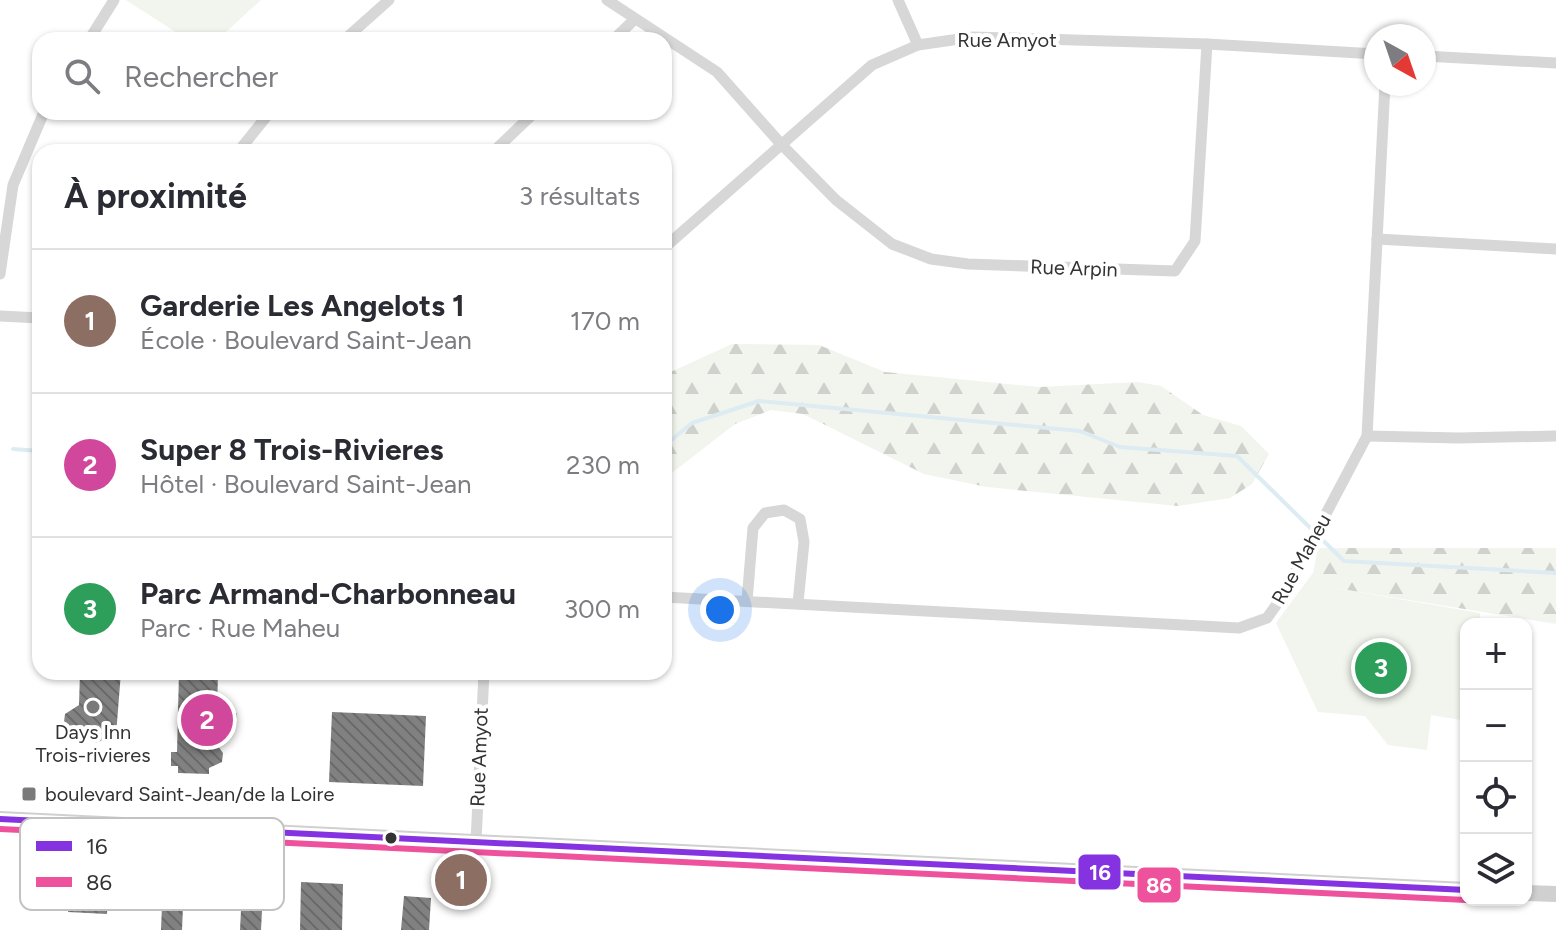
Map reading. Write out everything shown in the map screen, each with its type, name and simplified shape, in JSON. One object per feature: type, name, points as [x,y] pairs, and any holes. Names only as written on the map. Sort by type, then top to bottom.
[{"type":"street","points":[[94,32],[114,0]]},
{"type":"street","points":[[353,32],[389,0]]},
{"type":"street","points":[[607,0],[655,32]]},
{"type":"street","points":[[898,0],[918,45]]},
{"type":"street","points":[[621,32],[635,19]]},
{"type":"street","name":"Rue Amyot","points":[[672,241],[872,65],[918,45],[973,37],[1207,44],[1364,53]]},
{"type":"street","points":[[672,43],[717,72],[781,144]]},
{"type":"street","name":"Rue Arpin","points":[[781,144],[836,200],[892,244],[931,259],[968,264],[1175,271],[1195,241],[1207,44]]},
{"type":"street","points":[[1436,57],[1556,63]]},
{"type":"street","name":"Rue Maheu","points":[[672,597],[1239,628],[1267,618],[1282,597],[1367,436],[1384,96]]},
{"type":"street","points":[[0,274],[13,185],[41,120]]},
{"type":"street","points":[[244,144],[264,120]]},
{"type":"street","points":[[501,144],[527,120]]},
{"type":"street","points":[[1377,239],[1556,249]]},
{"type":"street","points":[[0,316],[32,318]]},
{"type":"street","points":[[1367,436],[1556,436]]},
{"type":"street","points":[[747,601],[753,528],[765,513],[784,510],[800,519],[804,542],[798,603]]},
{"type":"street","name":"Rue Amyot","points":[[476,842],[484,680]]},
{"type":"street","points":[[0,819],[20,820]]},
{"type":"street","points":[[284,833],[1460,890]]},
{"type":"street","points":[[1532,893],[1556,894]]},
{"type":"green space","points":[[126,0],[261,0],[226,32],[176,32]]},
{"type":"green space","points":[[732,344],[819,345],[885,372],[1040,387],[1138,382],[1161,386],[1203,415],[1241,426],[1269,454],[1252,484],[1230,498],[1178,506],[987,487],[924,474],[803,414],[771,410],[735,424],[672,473],[672,371]]},
{"type":"green space","points":[[1318,548],[1556,548],[1556,624],[1335,588],[1313,573]]},
{"type":"green space","points":[[1313,573],[1335,588],[1480,613],[1480,618],[1460,618],[1460,720],[1431,715],[1427,750],[1388,745],[1365,716],[1318,712],[1276,623]]},
{"type":"building","name":"Days Inn Trois-rivieres","points":[[80,680],[120,680],[116,735],[95,743],[64,722],[65,714],[79,705]]},
{"type":"building","points":[[179,680],[218,680],[217,712],[237,713],[236,728],[217,727],[217,745],[223,753],[222,762],[209,768],[209,774],[178,773],[178,766],[171,766],[171,752],[177,752]]},
{"type":"building","points":[[332,712],[426,716],[423,786],[329,782]]},
{"type":"building","points":[[301,882],[343,884],[342,930],[300,930]]},
{"type":"building","points":[[404,896],[431,898],[429,930],[401,930]]},
{"type":"building","points":[[68,910],[107,910],[107,914]]},
{"type":"building","points":[[162,910],[183,910],[182,930],[161,930]]},
{"type":"building","points":[[241,910],[262,910],[261,930],[240,930]]},
{"type":"waterway","points":[[672,439],[692,423],[759,401],[1080,431],[1120,447],[1237,456],[1344,561],[1556,573]]},
{"type":"waterway","points":[[13,449],[32,450]]},
{"type":"transit line","name":"16","points":[[0,819],[20,820]]},
{"type":"transit line","name":"86","points":[[0,829],[20,830]]},
{"type":"transit line","name":"16","points":[[284,833],[1460,890]]},
{"type":"transit line","name":"86","points":[[284,843],[1460,900]]},
{"type":"place","name":"Parc Armand-Charbonneau","points":[[1381,668]]},
{"type":"place","name":"Days Inn Trois-rivieres","points":[[93,707]]},
{"type":"place","name":"Super 8 Trois-Rivieres","points":[[207,720]]},
{"type":"place","name":"boulevard Saint-Jean/de la Loire","points":[[29,794]]},
{"type":"place","name":"Garderie Les Angelots 1","points":[[461,880]]}]
